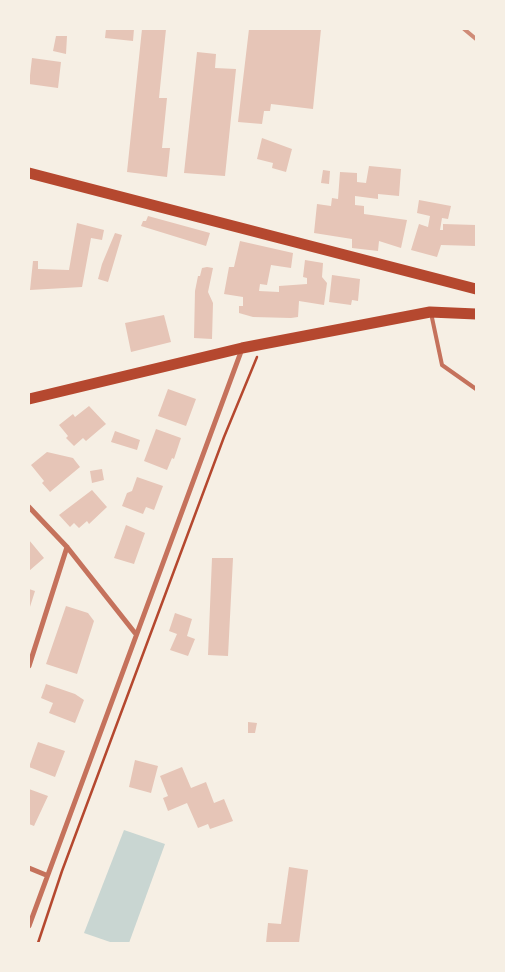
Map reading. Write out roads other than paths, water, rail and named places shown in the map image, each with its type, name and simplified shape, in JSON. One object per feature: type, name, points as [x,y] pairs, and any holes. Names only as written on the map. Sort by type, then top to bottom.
[{"type":"main road","points":[[29,173],[476,289]]},
{"type":"main road","points":[[29,399],[242,348],[430,312],[476,314]]},
{"type":"street","points":[[29,926],[135,633],[242,348]]},
{"type":"street","points":[[29,507],[67,547],[135,633]]},
{"type":"street","points":[[29,666],[67,547]]},
{"type":"street","points":[[29,868],[46,875]]},
{"type":"lane","points":[[430,312],[442,365],[476,389]]},
{"type":"railway","points":[[464,29],[476,39]]}]
